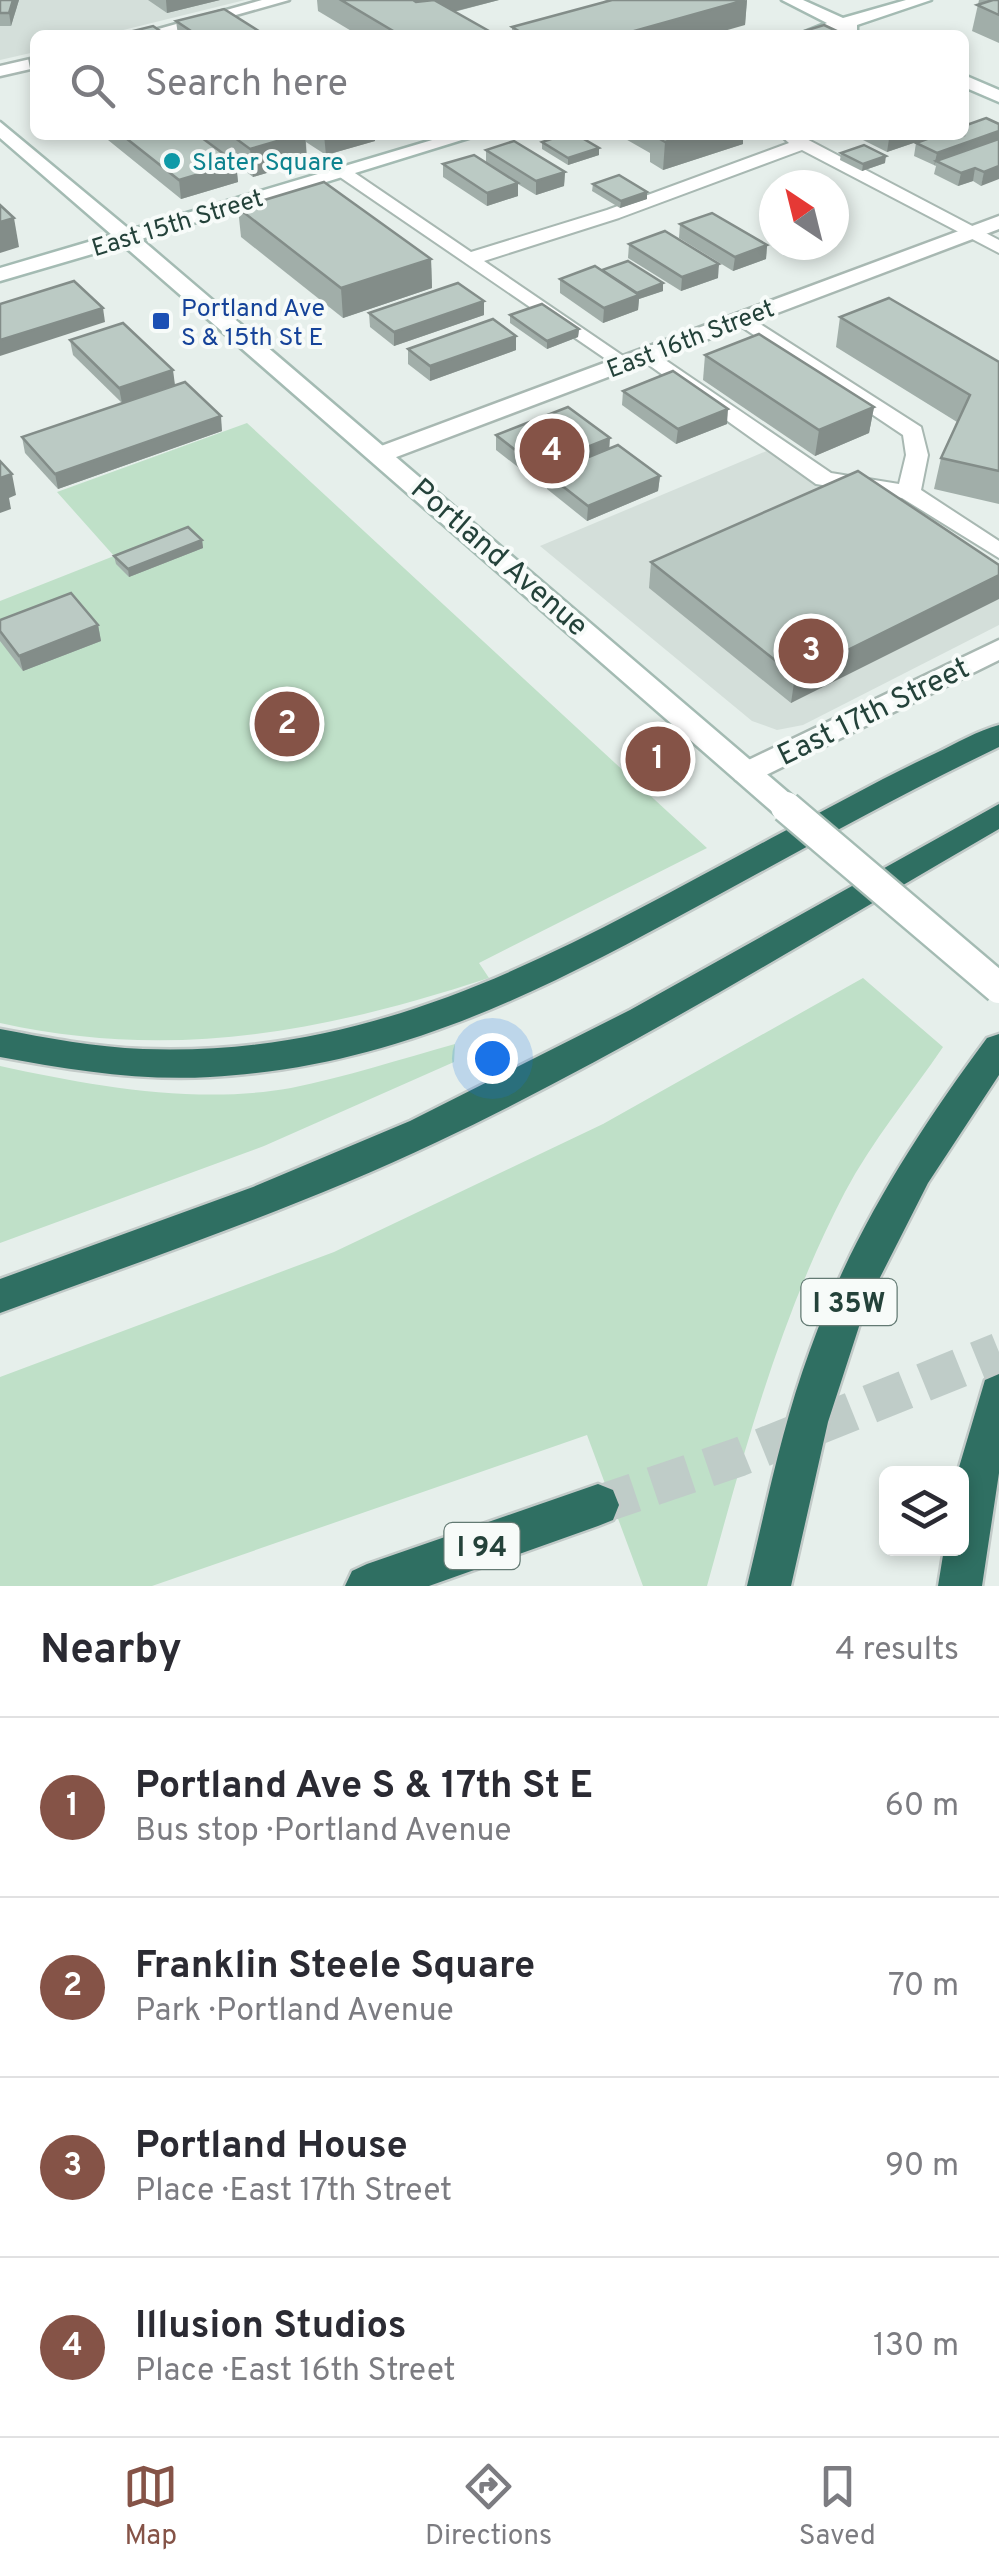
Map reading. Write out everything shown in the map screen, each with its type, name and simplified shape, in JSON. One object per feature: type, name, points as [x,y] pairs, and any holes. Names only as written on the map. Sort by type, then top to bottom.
[{"type":"highway","points":[[0,1042],[73,1057],[184,1065],[303,1053],[393,1034],[542,975],[919,772],[999,734]]},
{"type":"highway","points":[[0,1296],[304,1184],[424,1132],[642,1020],[999,815]]},
{"type":"highway","name":"I 35W","points":[[769,1586],[814,1397],[843,1316],[880,1233],[919,1162],[999,1048]]},
{"type":"highway","points":[[960,1586],[978,1473],[999,1393]]},
{"type":"highway","name":"I 94","points":[[366,1586],[598,1505]]},
{"type":"street","points":[[164,30],[281,0]]},
{"type":"street","points":[[790,0],[855,30]]},
{"type":"street","points":[[821,30],[923,0]]},
{"type":"street","points":[[0,71],[30,63]]},
{"type":"street","points":[[969,82],[999,96]]},
{"type":"street","name":"Portland Avenue","points":[[0,128],[999,988]]},
{"type":"street","name":"East 15th Street","points":[[0,275],[452,140]]},
{"type":"street","name":"East 16th Street","points":[[382,454],[999,222]]},
{"type":"street","name":"East 17th Street","points":[[746,773],[999,649]]},
{"type":"lane","points":[[796,140],[999,247]]},
{"type":"lane","points":[[469,259],[613,214],[804,144]]},
{"type":"lane","points":[[343,172],[622,364]]},
{"type":"lane","points":[[742,318],[913,432],[918,456],[909,492]]},
{"type":"lane","points":[[645,356],[824,478],[909,492],[999,550]]},
{"type":"shaded area","points":[[0,0],[245,0],[123,30],[30,30],[30,53],[0,60]]},
{"type":"shaded area","points":[[769,450],[822,486],[877,493],[999,576],[999,625],[803,725],[777,730],[752,721],[540,546]]},
{"type":"green space","points":[[247,423],[707,848],[479,963],[489,978],[367,1013],[247,1035],[187,1040],[126,1040],[0,1023],[0,601],[114,556],[57,492]]},
{"type":"green space","points":[[863,978],[943,1047],[867,1154],[822,1239],[766,1385],[707,1586],[643,1586],[587,1435],[152,1586],[0,1586],[0,1377],[334,1252],[603,1124]]},
{"type":"green space","points":[[455,1044],[454,1062],[264,1146],[0,1243],[0,1066],[145,1091],[219,1095],[291,1088]]},
{"type":"building","points":[[0,0],[13,0],[9,13],[0,13]]},
{"type":"building","points":[[341,0],[434,0],[487,30],[392,30]]},
{"type":"building","points":[[612,0],[745,0],[638,30],[512,27]]},
{"type":"building","points":[[999,0],[999,15],[977,5]]},
{"type":"building","points":[[224,9],[257,30],[190,30],[176,21]]},
{"type":"building","points":[[824,25],[834,30],[808,30]]},
{"type":"building","points":[[986,118],[999,124],[999,131],[937,153],[916,143],[969,140],[969,124]]},
{"type":"building","points":[[999,139],[999,166],[984,172],[975,168],[961,173],[936,161]]},
{"type":"building","points":[[128,140],[205,140],[236,163],[179,180]]},
{"type":"building","points":[[238,140],[281,140],[250,149]]},
{"type":"building","points":[[585,140],[599,148],[568,158],[542,142]]},
{"type":"building","points":[[514,141],[565,172],[536,181],[486,150]]},
{"type":"building","points":[[864,145],[886,156],[863,164],[841,153]]},
{"type":"building","points":[[474,155],[518,183],[487,193],[443,164]]},
{"type":"building","points":[[619,175],[647,192],[621,201],[593,184]]},
{"type":"building","points":[[324,182],[431,259],[341,288],[238,208]]},
{"type":"building","points":[[0,205],[14,218],[0,222]]},
{"type":"building","points":[[712,213],[759,240],[759,248],[735,257],[680,224]]},
{"type":"building","points":[[665,231],[719,264],[682,277],[629,244]]},
{"type":"building","points":[[628,261],[663,283],[637,293],[602,270]]},
{"type":"building","points":[[595,266],[639,295],[604,308],[560,279]]},
{"type":"building","points":[[74,281],[103,308],[0,340],[0,304]]},
{"type":"building","points":[[458,283],[484,301],[394,332],[369,313]]},
{"type":"building","points":[[889,298],[999,362],[999,471],[941,458],[970,395],[840,317]]},
{"type":"building","points":[[542,304],[579,329],[547,341],[510,315]]},
{"type":"building","points":[[493,319],[516,336],[430,366],[408,349]]},
{"type":"building","points":[[123,323],[173,370],[119,388],[70,340]]},
{"type":"building","points":[[759,334],[874,407],[819,430],[705,355]]},
{"type":"building","points":[[673,371],[728,409],[678,429],[623,391]]},
{"type":"building","points":[[185,382],[221,416],[55,474],[22,437]]},
{"type":"building","points":[[568,407],[610,438],[537,467],[496,435]]},
{"type":"building","points":[[618,445],[660,476],[588,506],[547,474]]},
{"type":"building","points":[[0,461],[12,474],[0,478]]},
{"type":"building","points":[[858,471],[999,565],[999,575],[795,676],[651,562]]},
{"type":"building","points":[[188,527],[202,540],[128,569],[114,556]]},
{"type":"building","points":[[71,593],[98,625],[19,656],[0,631],[0,620]]},
{"type":"tunnel","points":[[598,1505],[739,1457],[999,1352]]},
{"type":"place","name":"Slater Square","points":[[172,161]]},
{"type":"place","name":"Portland Ave S & 15th St E","points":[[161,321]]},
{"type":"place","name":"Illusion Studios","points":[[552,451]]},
{"type":"place","name":"Portland House","points":[[811,651]]},
{"type":"place","name":"Franklin Steele Square","points":[[287,724]]},
{"type":"place","name":"Portland Ave S & 17th St E","points":[[658,759]]}]
